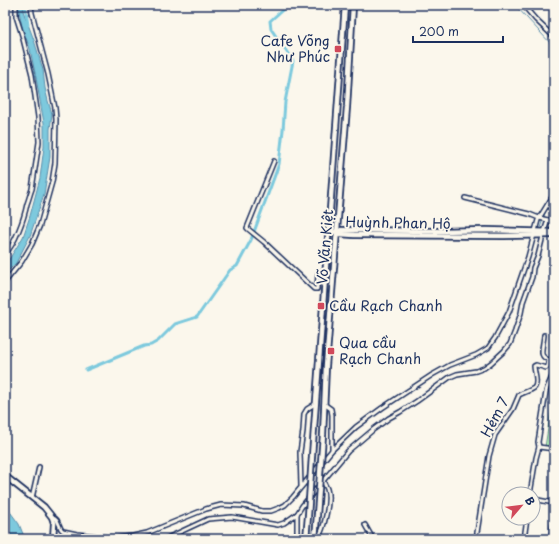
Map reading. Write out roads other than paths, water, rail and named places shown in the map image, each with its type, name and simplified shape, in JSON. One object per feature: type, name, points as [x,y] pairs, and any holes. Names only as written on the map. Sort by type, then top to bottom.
[{"type":"main road","name":"Võ Văn Kiệt","points":[[315,539],[326,366],[338,232],[353,5]]},
{"type":"main road","name":"Võ Văn Kiệt","points":[[306,539],[345,7]]},
{"type":"main road","points":[[345,7],[353,11]]},
{"type":"main road","name":"Huỳnh Phan Hộ","points":[[329,231],[554,233]]},
{"type":"main road","points":[[5,476],[44,507],[52,517],[54,523],[53,539]]},
{"type":"street","points":[[5,254],[10,250],[21,225],[32,189],[39,142],[38,117],[32,75],[16,16],[16,5]]},
{"type":"street","points":[[5,282],[22,261],[35,238],[52,182],[55,163],[56,119],[48,74],[31,5]]},
{"type":"street","points":[[523,5],[554,37]]},
{"type":"street","points":[[274,161],[248,229],[314,289],[317,289],[319,272],[326,271]]},
{"type":"street","points":[[52,517],[57,520],[62,530],[74,534],[114,538],[133,536],[153,531],[200,511],[221,505],[244,506],[259,511],[273,511],[285,504],[349,432],[395,399],[446,367],[476,355],[490,346],[509,312],[528,257],[534,233],[540,218],[554,194]]},
{"type":"street","points":[[465,198],[529,214],[554,222]]},
{"type":"street","points":[[165,539],[208,519],[220,517],[232,517],[278,525],[284,523],[297,514],[323,480],[356,444],[389,418],[417,401],[450,377],[457,374],[476,371],[491,363],[510,344],[532,277],[533,268],[538,256],[547,220]]},
{"type":"street","points":[[531,486],[539,447],[538,442],[546,392],[554,372],[548,366],[549,360],[541,353],[544,335]]},
{"type":"street","name":"Hẻm 7","points":[[476,539],[489,456],[495,434],[513,409],[519,395],[536,386],[534,366],[536,365],[546,368],[548,366]]},
{"type":"street","points":[[301,486],[301,449],[304,414],[307,409],[315,404]]},
{"type":"street","points":[[324,404],[331,409],[332,450]]},
{"type":"street","points":[[539,447],[554,450]]},
{"type":"street","points":[[32,498],[39,467]]},
{"type":"street","points":[[318,539],[322,532],[327,512],[327,488],[324,485],[323,480]]},
{"type":"street","points":[[541,501],[554,503]]},
{"type":"street","points":[[297,514],[297,539]]},
{"type":"street","points":[[551,539],[554,515]]},
{"type":"street","points":[[365,525],[373,539]]},
{"type":"street","points":[[524,539],[526,526]]},
{"type":"water","points":[[18,5],[25,5],[23,11],[43,70],[45,88],[52,114],[50,129],[50,157],[44,194],[30,236],[16,263],[5,274],[5,266],[23,237],[30,216],[40,178],[44,147],[44,123],[36,78],[30,49],[22,27]]},
{"type":"water","points":[[5,505],[19,524],[25,539],[5,539]]},
{"type":"waterway","points":[[25,5],[28,25]]},
{"type":"waterway","points":[[86,370],[144,346],[151,345],[158,341],[175,324],[197,317],[230,270],[237,266],[251,240],[279,164],[285,102],[293,61],[271,29],[270,21],[288,5]]},
{"type":"waterway","points":[[515,5],[552,45],[554,50]]},
{"type":"waterway","points":[[540,228],[546,210]]},
{"type":"place","name":"Cafe Võng Như Phúc","points":[[338,49]]},
{"type":"place","name":"Cầu Rạch Chanh","points":[[321,306]]},
{"type":"place","name":"Qua cầu Rạch Chanh","points":[[331,351]]}]
